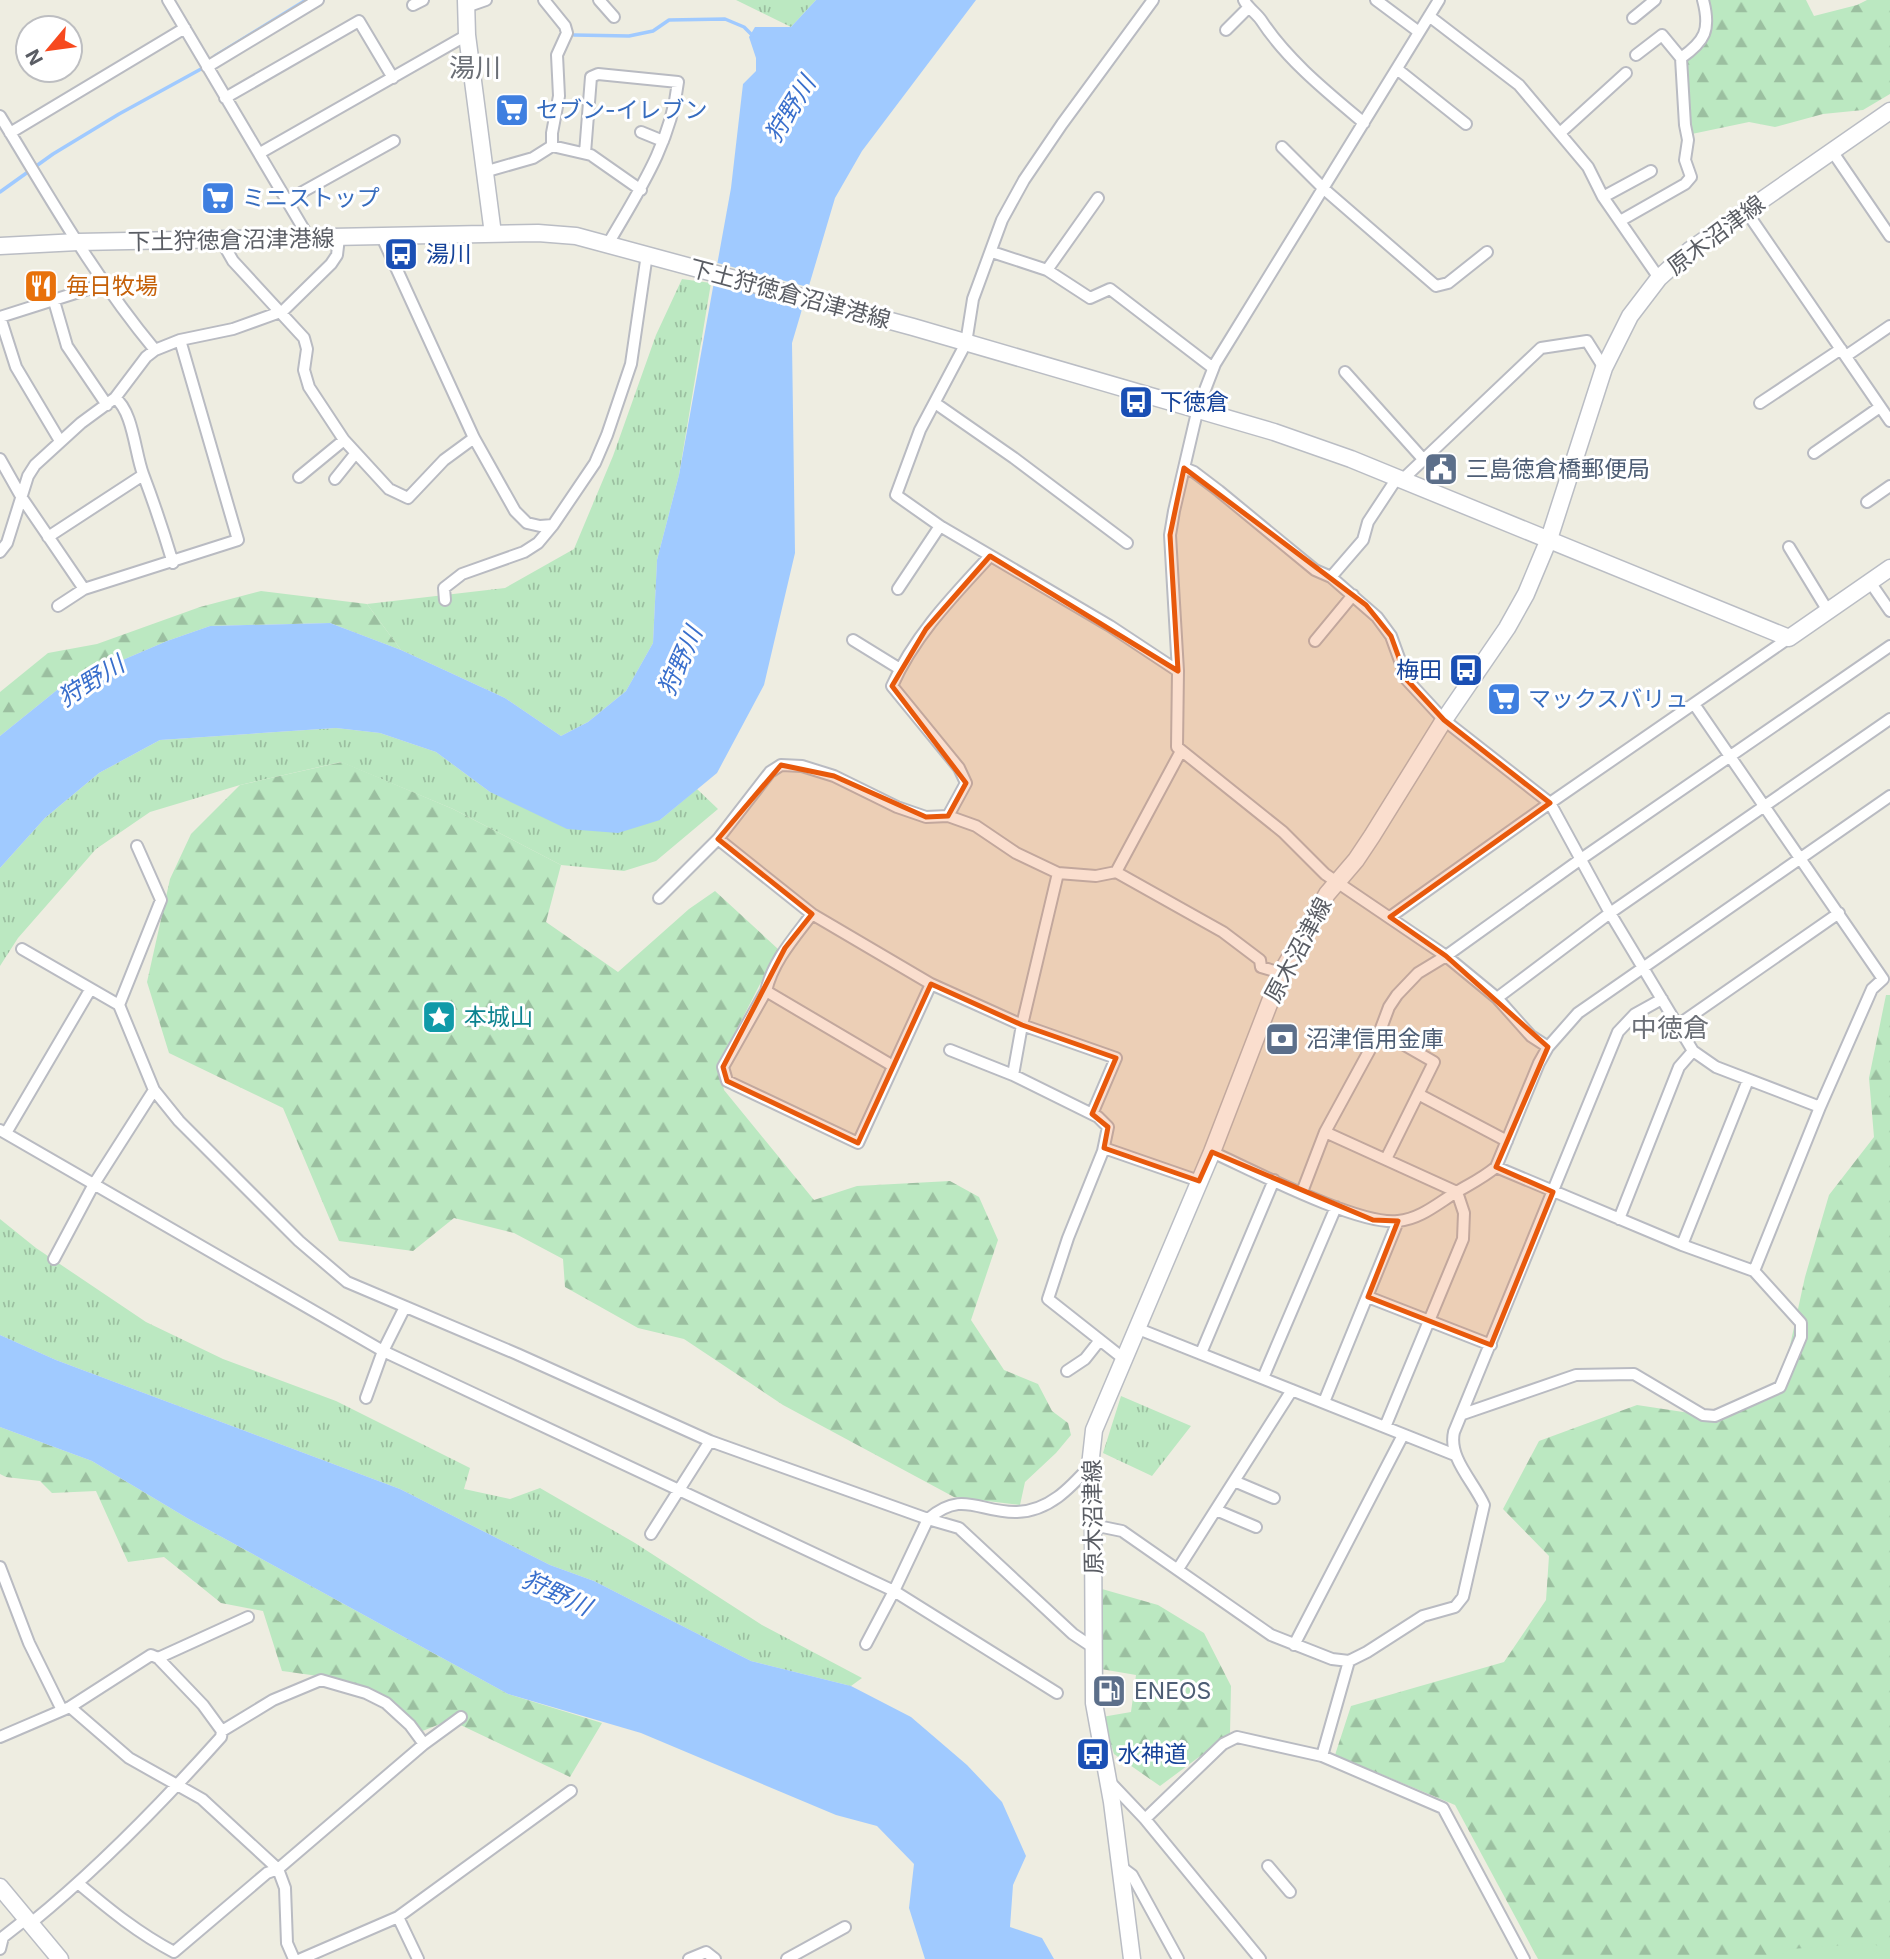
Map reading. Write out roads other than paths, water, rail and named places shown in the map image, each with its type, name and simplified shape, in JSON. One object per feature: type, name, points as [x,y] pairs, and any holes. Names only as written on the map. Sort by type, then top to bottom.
[{"type":"main road","points":[[466,3],[467,35],[493,234]]},
{"type":"main road","name":"原木沼津線","points":[[1132,1959],[1094,1703],[1090,1466],[1094,1430],[1212,1152],[1281,973],[1335,882],[1356,860],[1444,720],[1507,628],[1549,539],[1604,368],[1630,316],[1659,278],[1690,250],[1890,111]]},
{"type":"main road","name":"下土狩徳倉沼津港線","points":[[0,246],[78,242],[493,234],[562,234],[608,244],[913,327],[1274,432],[1400,479],[1789,638]]},
{"type":"main road","points":[[1789,638],[1890,568]]},
{"type":"main road","points":[[0,1887],[55,1957]]},
{"type":"street","points":[[168,0],[309,238]]},
{"type":"street","points":[[207,67],[318,0]]},
{"type":"street","points":[[466,3],[486,0]]},
{"type":"street","points":[[544,0],[565,26],[567,33],[556,60],[559,96],[552,146]]},
{"type":"street","points":[[599,0],[614,17]]},
{"type":"street","points":[[1153,0],[1062,124],[1024,180],[1002,220],[973,299],[966,343],[920,430],[896,495],[940,526],[1110,626],[1178,671]]},
{"type":"street","points":[[1376,0],[1419,32]]},
{"type":"street","points":[[1439,0],[1213,368],[1198,408],[1170,535],[1178,671],[1177,747],[1283,832],[1335,882],[1446,956],[1497,998],[1531,1036],[1548,1047]]},
{"type":"street","points":[[1633,18],[1655,0]]},
{"type":"street","points":[[1681,58],[1699,46],[1706,30],[1707,17],[1703,0]]},
{"type":"street","points":[[1226,30],[1245,2],[1259,18],[1269,36],[1326,92],[1364,123]]},
{"type":"street","points":[[1429,16],[1519,85],[1588,167],[1603,197],[1659,278]]},
{"type":"street","points":[[225,98],[359,21],[393,78]]},
{"type":"street","points":[[10,133],[185,28]]},
{"type":"street","points":[[260,153],[467,35]]},
{"type":"street","points":[[1620,221],[1685,184],[1691,177],[1685,160],[1688,140],[1681,58],[1662,35],[1636,55]]},
{"type":"street","points":[[1397,69],[1466,124]]},
{"type":"street","points":[[1560,133],[1626,73]]},
{"type":"street","points":[[585,153],[590,80],[595,75],[678,82],[663,141],[641,190],[608,244]]},
{"type":"street","points":[[0,116],[104,284],[155,350]]},
{"type":"street","points":[[641,132],[663,141]]},
{"type":"street","points":[[288,200],[394,141]]},
{"type":"street","points":[[485,172],[533,158],[552,146],[585,153],[641,190]]},
{"type":"street","points":[[1282,147],[1324,189],[1436,286],[1448,283],[1487,251]]},
{"type":"street","points":[[1832,151],[1890,236]]},
{"type":"street","points":[[1603,197],[1651,171]]},
{"type":"street","points":[[1047,270],[1098,198]]},
{"type":"street","points":[[1746,211],[1890,421]]},
{"type":"street","points":[[382,237],[474,438],[515,512],[527,523],[554,525]]},
{"type":"street","points":[[0,552],[7,543],[28,476],[35,465],[60,440],[111,401],[137,367],[155,350],[180,340],[233,329],[280,313],[331,264],[337,255],[339,238]]},
{"type":"street","points":[[221,240],[233,261],[280,313],[294,324],[304,338],[307,349],[304,370],[309,387],[344,440],[389,489],[408,498],[444,460],[474,438]]},
{"type":"street","points":[[992,252],[1047,270],[1090,298],[1110,289],[1213,368]]},
{"type":"street","points":[[445,600],[444,588],[461,574],[524,552],[538,543],[554,525],[595,463],[631,364],[652,256]]},
{"type":"street","points":[[60,440],[16,367],[0,317],[104,284]]},
{"type":"street","points":[[54,301],[67,346],[111,401],[120,402],[128,418],[143,475],[173,563]]},
{"type":"street","points":[[1759,403],[1890,326]]},
{"type":"street","points":[[58,606],[84,589],[173,563],[238,540],[180,340]]},
{"type":"street","points":[[1331,578],[1363,540],[1368,522],[1400,479],[1541,348],[1587,341],[1604,368]]},
{"type":"street","points":[[1345,372],[1423,459]]},
{"type":"street","points":[[935,403],[1014,458],[1127,543]]},
{"type":"street","points":[[1814,453],[1880,407]]},
{"type":"street","points":[[299,477],[344,440]]},
{"type":"street","points":[[335,479],[355,454]]},
{"type":"street","points":[[0,459],[22,498],[84,589]]},
{"type":"street","points":[[1184,468],[1205,480],[1315,570],[1331,578],[1366,605],[1387,629],[1405,677],[1444,720],[1550,803],[1611,913],[1693,1051],[1716,1067],[1820,1107]]},
{"type":"street","points":[[48,537],[143,475]]},
{"type":"street","points":[[1867,502],[1890,486]]},
{"type":"street","points":[[898,589],[940,526]]},
{"type":"street","points":[[1789,547],[1828,611]]},
{"type":"street","points":[[948,816],[966,783],[960,768],[892,686],[926,629],[990,556]]},
{"type":"street","points":[[1870,582],[1890,611]]},
{"type":"street","points":[[1315,641],[1353,595]]},
{"type":"street","points":[[1390,917],[1789,638]]},
{"type":"street","points":[[853,640],[900,669]]},
{"type":"street","points":[[1303,1192],[1325,1132],[1397,995],[1419,973],[1890,646]]},
{"type":"street","points":[[1694,704],[1883,979],[1872,989],[1820,1107],[1754,1271]]},
{"type":"street","points":[[1497,998],[1611,913],[1890,719]]},
{"type":"street","points":[[1116,872],[1181,751]]},
{"type":"street","points":[[659,898],[718,839],[770,772],[781,765],[802,766],[834,776],[897,807],[926,817],[948,816],[976,826],[1016,853],[1058,873],[1096,876],[1116,872],[1223,932],[1260,960],[1261,967],[1281,973]]},
{"type":"street","points":[[1212,1152],[1336,1207],[1373,1220],[1398,1222],[1427,1212],[1482,1179],[1496,1167],[1548,1047],[1578,1013],[1890,796]]},
{"type":"street","points":[[718,839],[812,914],[931,984],[1022,1025],[1116,1058],[1092,1114]]},
{"type":"street","points":[[119,1005],[160,900],[137,846]]},
{"type":"street","points":[[1013,1075],[1058,873]]},
{"type":"street","points":[[1678,1025],[1839,913]]},
{"type":"street","points":[[812,914],[785,948],[768,981],[766,991],[723,1067],[727,1081],[858,1143],[931,984]]},
{"type":"street","points":[[22,949],[119,1005],[154,1090],[179,1121],[299,1241],[347,1282],[517,1354],[709,1441],[959,1528],[1073,1634],[1094,1648]]},
{"type":"street","points":[[90,990],[3,1131],[383,1351],[894,1591],[1058,1693]]},
{"type":"street","points":[[766,991],[893,1066]]},
{"type":"street","points":[[1093,1525],[1122,1531],[1271,1635],[1332,1659],[1349,1661],[1423,1616],[1455,1607],[1463,1597],[1484,1505],[1455,1455],[1452,1442],[1618,1032],[1634,1014],[1662,999]]},
{"type":"street","points":[[1380,1031],[1434,1062],[1386,1159]]},
{"type":"street","points":[[950,1050],[1013,1075],[1092,1114],[1108,1127],[1104,1148],[1068,1238],[1048,1299],[1124,1359]]},
{"type":"street","points":[[1619,1219],[1679,1068],[1693,1051]]},
{"type":"street","points":[[1682,1245],[1748,1080]]},
{"type":"street","points":[[54,1259],[94,1184],[154,1090]]},
{"type":"street","points":[[1418,1094],[1507,1141]]},
{"type":"street","points":[[1325,1132],[1457,1192],[1464,1213],[1463,1239],[1385,1427]]},
{"type":"street","points":[[1104,1148],[1199,1181]]},
{"type":"street","points":[[1463,1414],[1576,1376],[1634,1374],[1703,1415],[1715,1416],[1780,1387],[1801,1336],[1801,1323],[1754,1271],[1682,1245],[1496,1167]]},
{"type":"street","points":[[1201,1353],[1274,1180]]},
{"type":"street","points":[[1263,1378],[1336,1207]]},
{"type":"street","points":[[1324,1402],[1398,1222]]},
{"type":"street","points":[[1367,1297],[1491,1345]]},
{"type":"street","points":[[366,1398],[383,1351],[405,1307]]},
{"type":"street","points":[[1136,1328],[1455,1455]]},
{"type":"street","points":[[1067,1371],[1085,1359],[1100,1340]]},
{"type":"street","points":[[1178,1569],[1292,1390]]},
{"type":"street","points":[[1294,1645],[1403,1435]]},
{"type":"street","points":[[651,1534],[709,1441]]},
{"type":"street","points":[[866,1644],[928,1519],[941,1508],[957,1503],[1018,1512],[1051,1503],[1065,1493],[1090,1466]]},
{"type":"street","points":[[1234,1481],[1274,1498]]},
{"type":"street","points":[[1216,1510],[1256,1527]]},
{"type":"street","points":[[1,1570],[29,1643],[66,1708],[129,1758],[202,1799],[278,1868],[285,1888],[287,1943],[294,1959]]},
{"type":"street","points":[[158,1658],[248,1617]]},
{"type":"street","points":[[0,1737],[66,1708],[151,1656],[158,1658],[203,1705],[222,1731],[221,1737],[178,1785],[79,1884],[4,1937],[0,1949]]},
{"type":"street","points":[[1322,1756],[1349,1661]]},
{"type":"street","points":[[222,1731],[273,1700],[321,1680],[366,1693],[386,1703],[410,1725],[424,1744]]},
{"type":"street","points":[[79,1884],[123,1921],[174,1952],[267,1872],[278,1868],[424,1744],[461,1717]]},
{"type":"street","points":[[1145,1819],[1223,1744],[1237,1737],[1322,1756],[1443,1808],[1524,1959]]},
{"type":"street","points":[[1106,1778],[1145,1819],[1259,1959]]},
{"type":"street","points":[[301,1959],[398,1917],[571,1790]]},
{"type":"street","points":[[1120,1866],[1132,1874],[1178,1959]]},
{"type":"street","points":[[1268,1866],[1290,1892]]},
{"type":"street","points":[[398,1917],[418,1959]]},
{"type":"street","points":[[787,1959],[845,1927]]},
{"type":"street","points":[[689,1959],[706,1952],[715,1959]]},
{"type":"water","name":"狩野川","points":[[816,0],[976,0],[862,151],[835,198],[792,343],[795,553],[764,685],[717,773],[660,820],[618,833],[567,829],[490,792],[436,752],[380,733],[336,728],[160,740],[99,773],[45,818],[0,868],[0,736],[62,686],[167,641],[210,626],[330,623],[401,650],[505,698],[561,736],[588,722],[626,691],[653,643],[657,560],[679,475],[731,188],[743,84],[756,71],[756,58],[749,37],[755,27],[791,27]]},
{"type":"water","name":"狩野川","points":[[0,1335],[56,1360],[400,1489],[550,1565],[594,1581],[751,1661],[851,1686],[911,1717],[967,1765],[1002,1802],[1026,1856],[1013,1885],[1010,1927],[1042,1938],[1054,1959],[925,1959],[909,1908],[914,1864],[877,1826],[836,1815],[641,1733],[508,1694],[187,1518],[92,1461],[0,1427]]},
{"type":"waterway","points":[[215,56],[306,0]]},
{"type":"waterway","points":[[574,35],[629,36],[653,31],[669,20],[725,19],[744,27],[752,35]]},
{"type":"waterway","points":[[0,192],[53,154],[201,69]]},
{"type":"place","name":"セブン-イレブン","points":[[512,110]]},
{"type":"place","name":"ミニストップ","points":[[218,198]]},
{"type":"place","name":"湯川","points":[[401,254]]},
{"type":"place","name":"毎日牧場","points":[[41,286]]},
{"type":"place","name":"下徳倉","points":[[1136,402]]},
{"type":"place","name":"三島徳倉橋郵便局","points":[[1441,469]]},
{"type":"place","name":"梅田","points":[[1466,670]]},
{"type":"place","name":"マックスバリュ","points":[[1504,699]]},
{"type":"place","name":"本城山","points":[[439,1017]]},
{"type":"place","name":"沼津信用金庫","points":[[1282,1039]]},
{"type":"place","name":"ENEOS","points":[[1109,1691]]},
{"type":"place","name":"水神道","points":[[1093,1754]]},
{"type":"district","name":"湯川","points":[[475,67]]},
{"type":"district","name":"中徳倉","points":[[1670,1027]]}]
